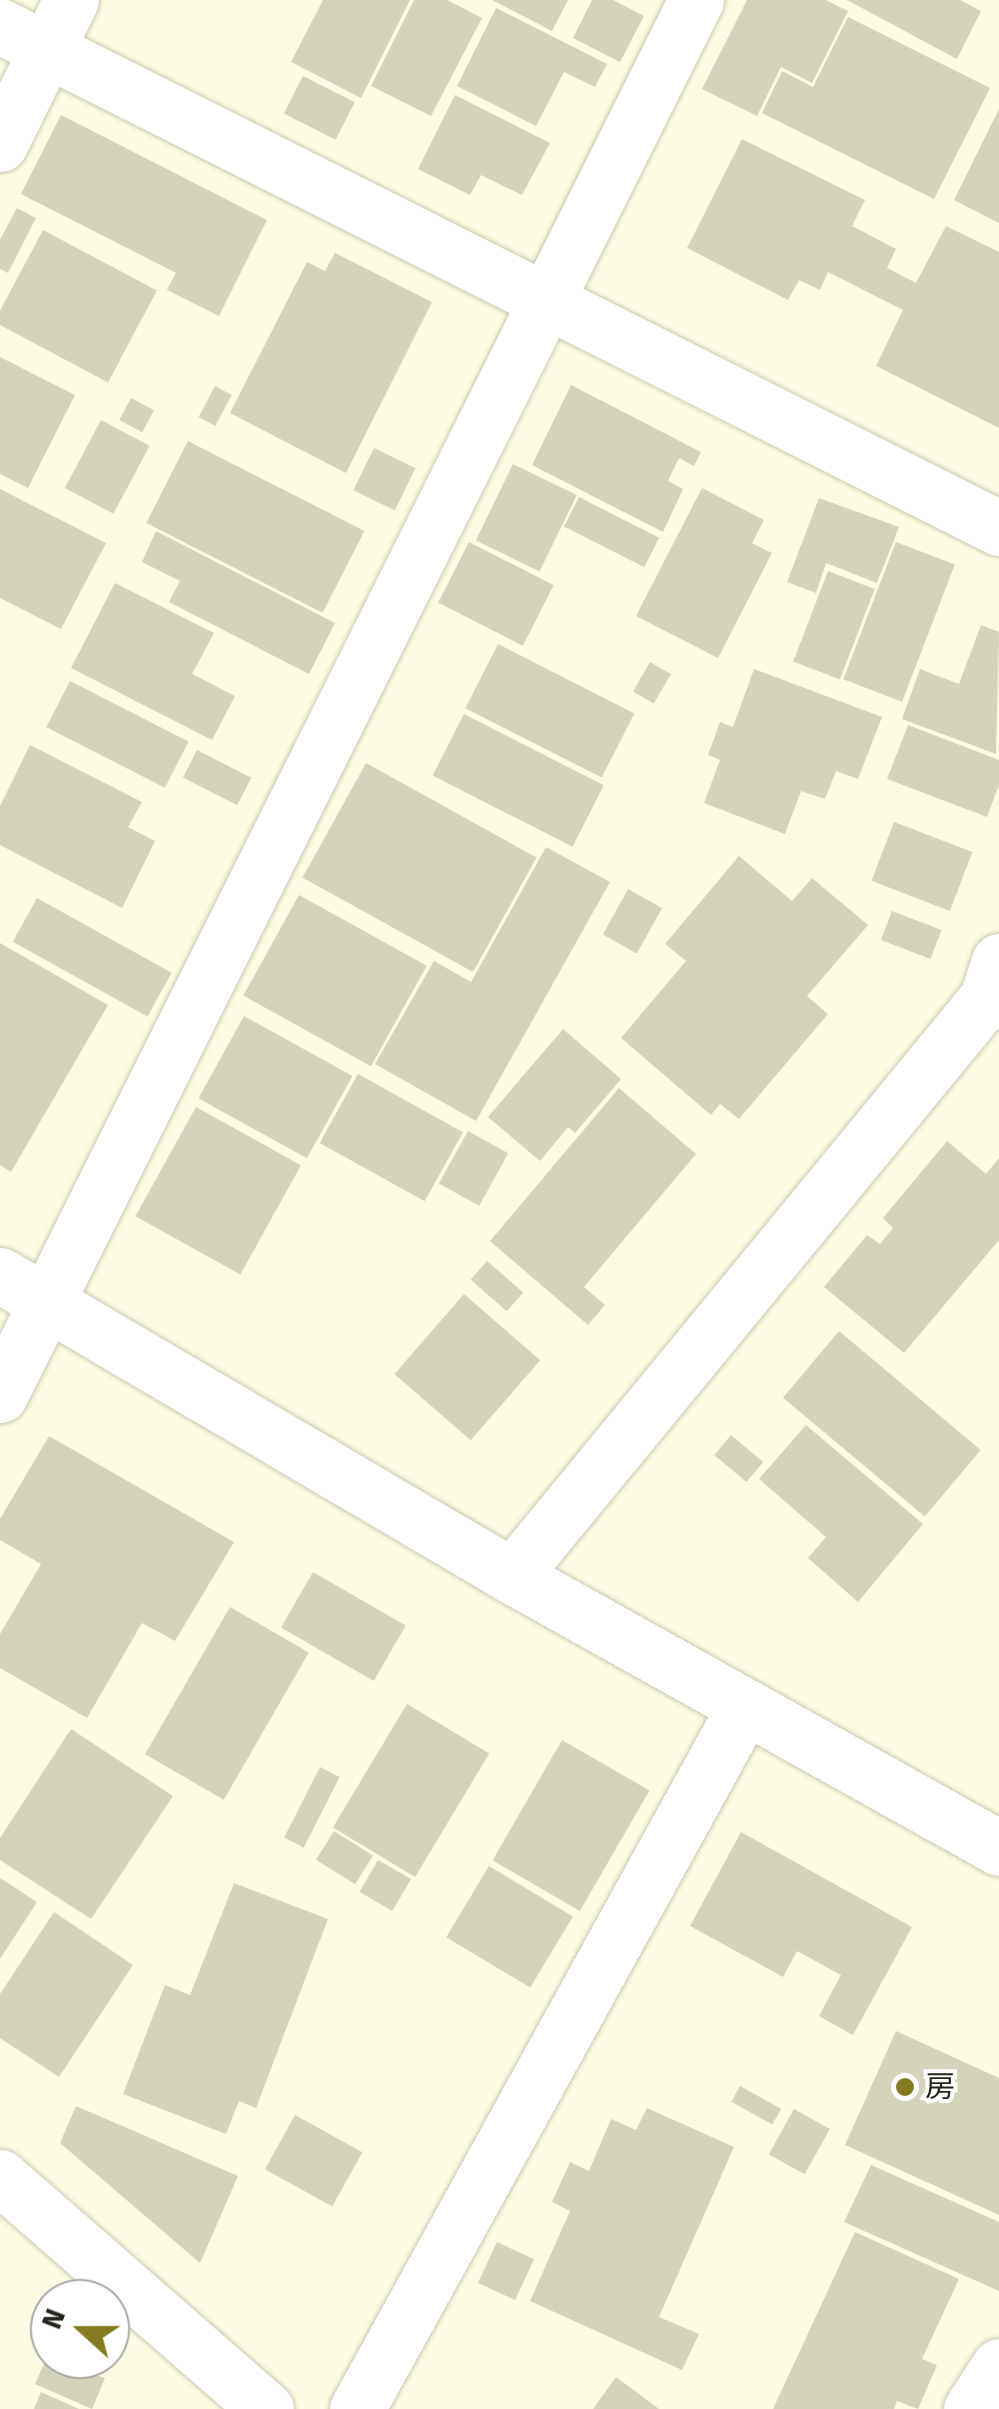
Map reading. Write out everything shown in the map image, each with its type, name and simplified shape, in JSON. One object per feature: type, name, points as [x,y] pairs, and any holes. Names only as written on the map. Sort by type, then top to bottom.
[{"type":"street","points":[[0,144],[23,38],[71,0]]},
{"type":"street","points":[[0,1395],[696,0]]},
{"type":"street","points":[[23,38],[543,303],[999,528]]},
{"type":"street","points":[[512,1576],[988,998],[999,960]]},
{"type":"street","points":[[0,1275],[512,1576],[999,1848]]},
{"type":"street","points":[[357,2409],[745,1706]]},
{"type":"street","points":[[0,2176],[266,2409]]},
{"type":"street","points":[[971,2409],[999,2366]]},
{"type":"building","points":[[323,0],[410,0],[361,98],[291,62]]},
{"type":"building","points":[[414,0],[447,0],[482,18],[431,116],[371,86]]},
{"type":"building","points":[[492,0],[568,0],[552,31]]},
{"type":"building","points":[[592,0],[613,0],[644,16],[620,62],[573,38]]},
{"type":"building","points":[[747,0],[826,0],[848,11],[812,83],[781,67],[757,116],[702,89]]},
{"type":"building","points":[[847,0],[960,0],[981,11],[957,59]]},
{"type":"building","points":[[496,8],[607,64],[595,87],[564,72],[536,126],[457,86]]},
{"type":"building","points":[[848,17],[990,88],[934,199],[762,113],[782,71],[813,87]]},
{"type":"building","points":[[303,76],[355,102],[336,140],[284,113]]},
{"type":"building","points":[[455,95],[550,143],[522,195],[481,175],[470,195],[418,169]]},
{"type":"building","points":[[999,109],[999,223],[954,200]]},
{"type":"building","points":[[61,115],[267,220],[219,316],[167,290],[176,273],[21,194]]},
{"type":"building","points":[[742,139],[865,200],[852,226],[896,249],[887,268],[916,283],[946,226],[999,252],[999,428],[876,366],[903,310],[828,272],[820,290],[799,280],[788,300],[687,248]]},
{"type":"building","points":[[17,208],[36,218],[8,273],[0,269],[0,240]]},
{"type":"building","points":[[43,230],[157,291],[108,382],[0,325],[0,311]]},
{"type":"building","points":[[335,253],[432,302],[346,473],[230,413],[307,262],[325,271]]},
{"type":"building","points":[[0,357],[75,395],[28,488],[0,474]]},
{"type":"building","points":[[571,385],[701,452],[694,466],[679,458],[668,481],[683,489],[663,532],[532,465]]},
{"type":"building","points":[[215,386],[232,395],[215,426],[199,417]]},
{"type":"building","points":[[131,398],[154,410],[142,432],[119,420]]},
{"type":"building","points":[[101,420],[150,446],[113,514],[65,488]]},
{"type":"building","points":[[188,441],[364,531],[323,613],[146,523]]},
{"type":"building","points":[[374,448],[415,468],[395,510],[353,490]]},
{"type":"building","points":[[513,464],[577,495],[540,572],[476,540]]},
{"type":"building","points":[[702,488],[764,520],[752,543],[772,553],[718,658],[636,616]]},
{"type":"building","points":[[0,489],[106,543],[61,629],[0,598]]},
{"type":"building","points":[[579,497],[659,538],[644,567],[564,526]]},
{"type":"building","points":[[819,498],[899,527],[877,583],[826,563],[816,593],[787,582]]},
{"type":"building","points":[[156,531],[335,623],[309,674],[169,602],[180,581],[142,562]]},
{"type":"building","points":[[469,542],[554,585],[523,646],[438,603]]},
{"type":"building","points":[[896,542],[955,565],[902,702],[843,679]]},
{"type":"building","points":[[828,571],[875,589],[840,679],[793,662]]},
{"type":"building","points":[[115,583],[214,633],[192,674],[235,696],[212,740],[71,668]]},
{"type":"building","points":[[981,625],[999,632],[996,754],[902,719],[920,669],[959,684]]},
{"type":"building","points":[[498,644],[634,713],[602,778],[465,708]]},
{"type":"building","points":[[650,662],[671,674],[654,703],[633,691]]},
{"type":"building","points":[[754,669],[882,717],[858,779],[836,771],[825,799],[801,791],[785,834],[704,803],[720,760],[708,755],[720,722],[733,727]]},
{"type":"building","points":[[70,681],[189,741],[165,788],[46,727]]},
{"type":"building","points":[[464,714],[604,785],[573,847],[433,775]]},
{"type":"building","points":[[908,725],[999,760],[999,785],[987,817],[887,779]]},
{"type":"building","points":[[30,745],[142,802],[128,827],[155,841],[122,908],[0,845],[0,806]]},
{"type":"building","points":[[197,750],[251,778],[237,805],[183,778]]},
{"type":"building","points":[[366,763],[537,858],[473,972],[302,878]]},
{"type":"building","points":[[894,822],[972,852],[950,911],[871,881]]},
{"type":"building","points":[[546,847],[610,882],[476,1121],[375,1064],[434,961],[471,982]]},
{"type":"building","points":[[739,856],[792,901],[812,878],[868,925],[807,996],[828,1014],[739,1119],[720,1104],[711,1115],[621,1038],[686,961],[665,944]]},
{"type":"building","points":[[628,889],[662,908],[637,953],[603,934]]},
{"type":"building","points":[[299,895],[427,966],[371,1066],[243,996]]},
{"type":"building","points":[[37,898],[172,973],[147,1016],[13,942]]},
{"type":"building","points":[[892,911],[941,930],[930,959],[881,940]]},
{"type":"building","points":[[0,943],[108,1005],[11,1172],[0,1165]]},
{"type":"building","points":[[244,1016],[352,1076],[307,1158],[198,1098]]},
{"type":"building","points":[[563,1029],[621,1079],[575,1133],[568,1127],[540,1161],[488,1117]]},
{"type":"building","points":[[358,1074],[463,1132],[425,1201],[320,1143]]},
{"type":"building","points":[[619,1088],[696,1154],[584,1287],[605,1305],[588,1325],[490,1241]]},
{"type":"building","points":[[196,1107],[301,1165],[240,1275],[135,1216]]},
{"type":"building","points":[[468,1131],[508,1153],[479,1206],[439,1183]]},
{"type":"building","points":[[947,1141],[986,1174],[999,1158],[999,1240],[904,1353],[824,1287],[867,1235],[880,1244],[893,1228],[883,1218]]},
{"type":"building","points":[[487,1261],[523,1292],[507,1311],[471,1280]]},
{"type":"building","points":[[464,1294],[540,1360],[471,1440],[394,1374]]},
{"type":"building","points":[[839,1331],[981,1450],[925,1517],[783,1398]]},
{"type":"building","points":[[806,1425],[923,1524],[858,1602],[808,1558],[826,1537],[759,1479]]},
{"type":"building","points":[[731,1435],[763,1462],[746,1482],[714,1455]]},
{"type":"building","points":[[49,1436],[234,1542],[175,1641],[142,1623],[87,1718],[0,1668],[0,1634],[41,1564],[0,1540],[0,1519]]},
{"type":"building","points":[[313,1572],[406,1626],[374,1681],[281,1627]]},
{"type":"building","points":[[230,1607],[309,1652],[224,1800],[145,1754]]},
{"type":"building","points":[[407,1704],[489,1753],[415,1877],[333,1827]]},
{"type":"building","points":[[71,1729],[173,1796],[91,1919],[0,1860],[0,1838]]},
{"type":"building","points":[[562,1740],[649,1790],[580,1911],[492,1860]]},
{"type":"building","points":[[320,1767],[340,1777],[304,1847],[284,1837]]},
{"type":"building","points":[[334,1831],[373,1855],[355,1884],[316,1860]]},
{"type":"building","points":[[741,1832],[912,1927],[853,2035],[819,2016],[841,1975],[797,1951],[783,1977],[690,1926]]},
{"type":"building","points":[[378,1860],[411,1879],[392,1911],[360,1892]]},
{"type":"building","points":[[489,1866],[573,1916],[530,1988],[446,1937]]},
{"type":"building","points":[[0,1878],[37,1902],[0,1959]]},
{"type":"building","points":[[234,1883],[328,1919],[256,2108],[239,2101],[226,2134],[123,2094],[165,1985],[190,1995]]},
{"type":"building","points":[[54,1912],[133,1965],[59,2077],[0,2038],[0,1994]]},
{"type":"building","points":[[896,2031],[999,2078],[999,2215],[845,2145]]},
{"type":"building","points":[[740,2086],[781,2109],[772,2125],[731,2102]]},
{"type":"building","points":[[76,2106],[238,2176],[200,2263],[60,2143]]},
{"type":"building","points":[[647,2108],[734,2147],[659,2317],[699,2334],[682,2370],[530,2301],[570,2211],[552,2202],[570,2162],[589,2171],[611,2119],[636,2130]]},
{"type":"building","points":[[794,2109],[830,2129],[805,2174],[769,2154]]},
{"type":"building","points":[[295,2115],[362,2152],[332,2207],[265,2169]]},
{"type":"building","points":[[871,2165],[999,2222],[999,2291],[844,2222]]},
{"type":"building","points":[[855,2232],[959,2279],[922,2359],[937,2365],[918,2409],[897,2401],[894,2409],[773,2409]]},
{"type":"building","points":[[497,2242],[534,2259],[515,2300],[478,2283]]},
{"type":"building","points":[[616,2377],[659,2409],[593,2409]]},
{"type":"building","points":[[37,2379],[105,2379],[92,2409],[35,2384]]},
{"type":"building","points":[[41,2392],[79,2409],[34,2409]]},
{"type":"place","name":"房","points":[[905,2087]]}]
